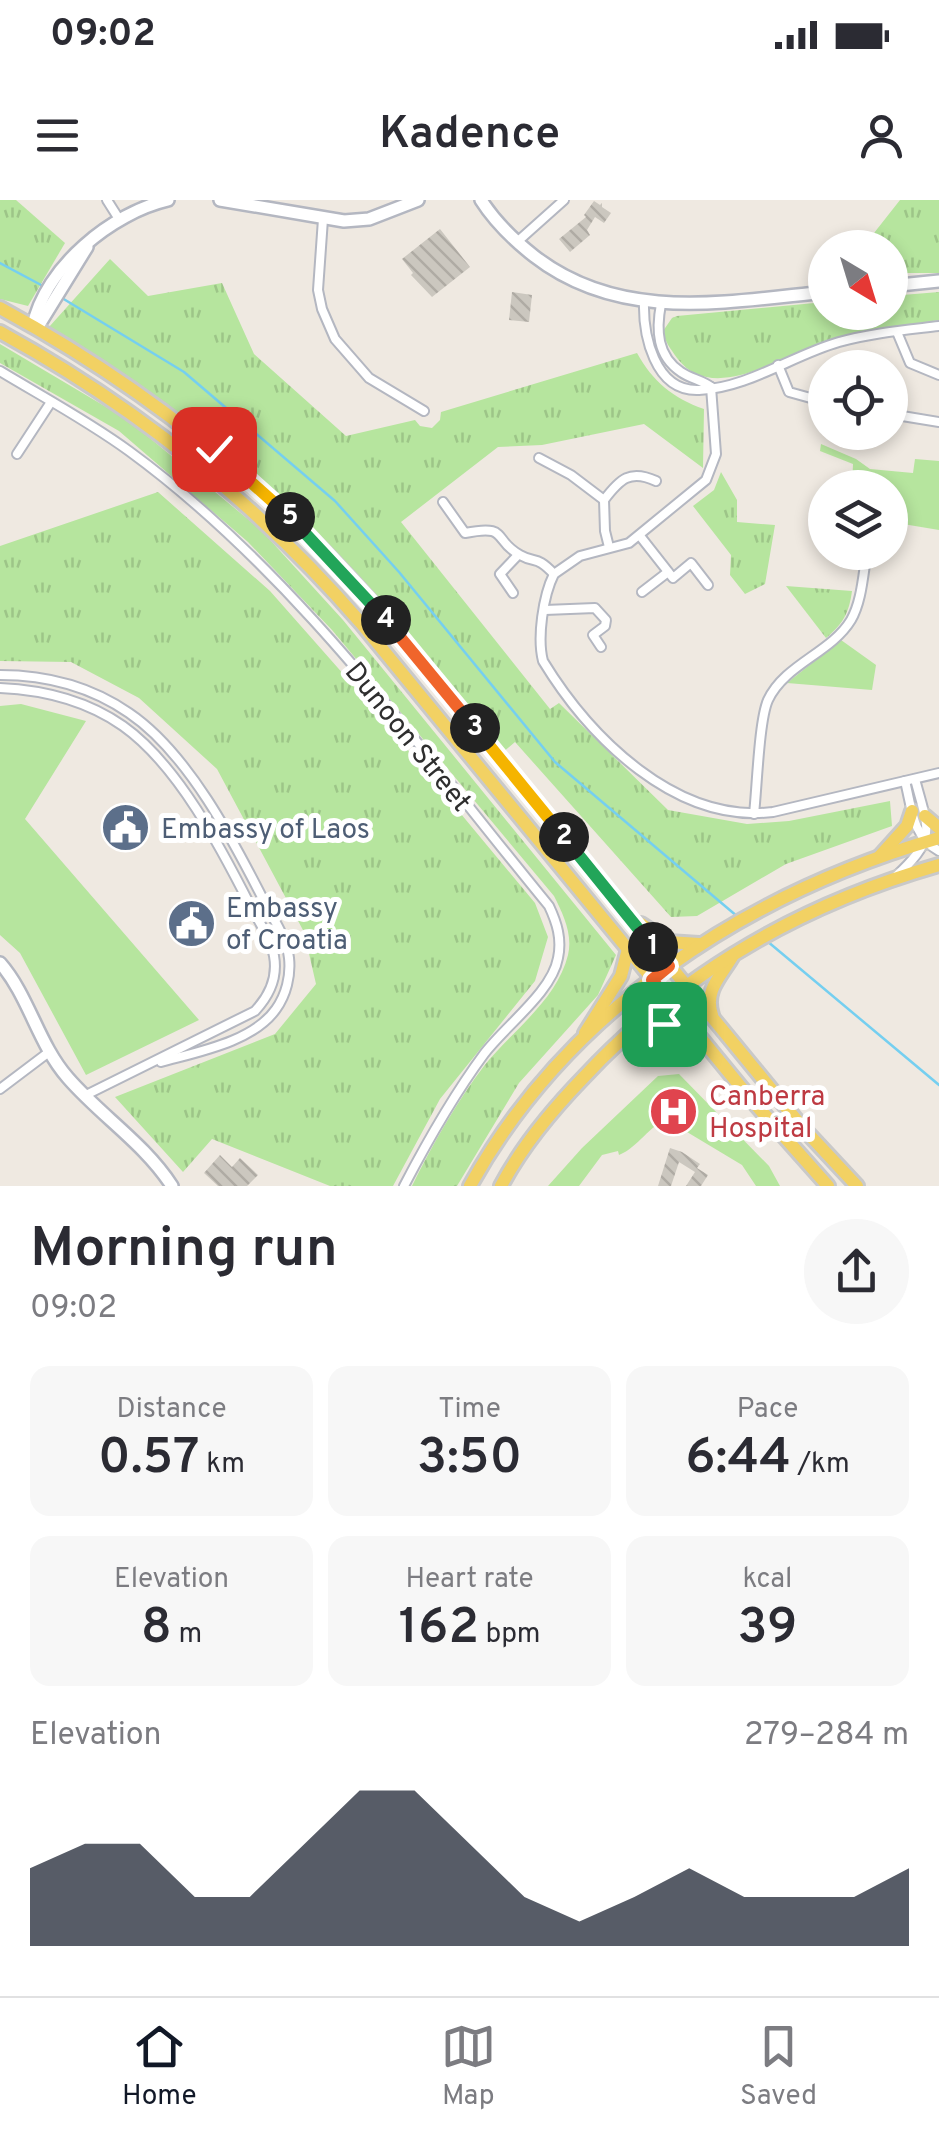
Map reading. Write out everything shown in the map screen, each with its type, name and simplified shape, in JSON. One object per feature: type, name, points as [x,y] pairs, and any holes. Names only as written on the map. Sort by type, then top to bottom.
[{"type":"main road","points":[[0,308],[105,370],[180,422],[253,482],[314,541],[374,605],[686,987],[810,1136],[857,1186]]},
{"type":"main road","points":[[2,333],[22,334],[34,328]]},
{"type":"main road","points":[[34,328],[38,344],[62,359],[69,372]]},
{"type":"main road","points":[[2,333],[150,426],[212,475],[318,576],[374,638],[652,980],[828,1186]]},
{"type":"main road","points":[[878,858],[918,814],[939,828]]},
{"type":"main road","points":[[470,1186],[528,1099],[582,1040],[669,966],[756,910],[829,876],[939,838]]},
{"type":"main road","points":[[501,1186],[557,1106],[636,1025],[668,999],[740,948],[776,928],[829,903],[939,866]]},
{"type":"main road","points":[[623,910],[660,939],[699,944]]},
{"type":"main road","points":[[713,1019],[708,1003],[710,992],[740,948]]},
{"type":"main road","points":[[582,1040],[621,976],[628,949]]},
{"type":"main road","points":[[636,1025],[682,1027],[705,1040]]},
{"type":"street","points":[[107,200],[119,218]]},
{"type":"street","points":[[34,328],[74,253],[119,218],[168,200]]},
{"type":"street","points":[[220,200],[253,202],[323,219],[369,219],[418,200]]},
{"type":"street","points":[[482,200],[517,242],[550,268],[614,297],[660,304],[808,293]]},
{"type":"street","points":[[517,242],[564,200]]},
{"type":"street","points":[[323,219],[318,290],[336,339],[368,378],[424,411]]},
{"type":"street","points":[[908,284],[939,281]]},
{"type":"street","points":[[644,302],[645,334],[658,366],[685,388],[698,391],[738,382],[842,341],[939,326]]},
{"type":"street","points":[[660,304],[657,330],[666,358],[676,369],[711,388]]},
{"type":"street","points":[[897,332],[910,363],[939,375]]},
{"type":"street","points":[[778,365],[789,392],[808,397]]},
{"type":"street","name":"Dunoon Street","points":[[0,371],[128,450],[294,599],[549,906],[559,928],[558,958],[549,981],[487,1050],[454,1096],[404,1186]]},
{"type":"street","points":[[711,388],[716,454],[711,472],[697,490],[640,536],[629,543],[580,556],[554,574],[545,610],[541,653],[544,661],[610,747],[688,800],[712,809],[754,814],[939,773]]},
{"type":"street","points":[[17,454],[51,402]]},
{"type":"street","points":[[908,417],[939,422]]},
{"type":"street","points":[[539,458],[571,475],[604,500]]},
{"type":"street","points":[[609,547],[604,532],[604,500],[626,478],[641,474],[656,480]]},
{"type":"street","points":[[443,502],[465,533],[488,529],[496,532],[518,555],[542,562],[554,574]]},
{"type":"street","points":[[640,536],[673,578],[691,563]]},
{"type":"street","points":[[683,553],[708,585]]},
{"type":"street","points":[[513,593],[500,574],[518,555]]},
{"type":"street","points":[[754,814],[769,697],[786,677],[849,623],[863,570]]},
{"type":"street","points":[[642,592],[668,572]]},
{"type":"street","points":[[545,610],[595,608],[606,620],[594,636],[602,647]]},
{"type":"street","points":[[0,674],[31,675],[102,696],[154,734],[175,756],[221,825],[284,940],[289,974],[275,1012],[252,1030],[147,1066]]},
{"type":"street","points":[[0,688],[62,696],[94,709],[144,742],[209,832],[272,947],[275,975],[271,989],[254,1012],[86,1095]]},
{"type":"street","points":[[915,779],[918,814]]},
{"type":"street","points":[[891,880],[920,854],[928,830],[905,781]]},
{"type":"street","points":[[924,842],[939,850]]},
{"type":"street","points":[[0,963],[49,1052],[68,1078],[144,1150],[172,1186]]},
{"type":"street","points":[[0,1089],[49,1052]]},
{"type":"green space","points":[[0,200],[16,200],[65,243],[28,306],[0,299]]},
{"type":"green space","points":[[900,200],[939,200],[939,273],[908,273],[908,230],[876,230]]},
{"type":"green space","points":[[110,259],[148,296],[222,283],[254,354],[346,436],[415,420],[420,426],[432,428],[440,420],[441,412],[637,353],[665,388],[704,409],[703,468],[644,424],[542,445],[498,447],[401,522],[550,709],[559,703],[668,810],[747,824],[789,821],[890,801],[892,826],[786,864],[697,916],[671,917],[515,742],[502,753],[353,579],[258,480],[183,418],[49,327]]},
{"type":"green space","points":[[939,292],[939,320],[908,325],[908,295]]},
{"type":"green space","points":[[808,304],[808,330],[879,330],[825,342],[748,373],[709,378],[692,372],[666,342],[663,331],[677,316]]},
{"type":"green space","points":[[0,344],[128,420],[261,530],[343,620],[616,955],[598,995],[519,1083],[457,1186],[412,1186],[474,1080],[544,1001],[562,971],[569,939],[554,896],[332,630],[248,542],[119,431],[0,363]]},
{"type":"green space","points":[[835,450],[870,469],[881,470],[853,470],[853,464],[820,451]]},
{"type":"green space","points":[[915,459],[939,461],[939,530],[908,525],[908,473],[913,473]]},
{"type":"green space","points":[[721,472],[737,500],[737,522],[775,525],[765,584],[745,594],[730,575],[731,555],[693,506],[714,490]]},
{"type":"green space","points":[[158,492],[270,591],[368,702],[535,903],[548,937],[535,981],[440,1099],[393,1186],[330,1186],[212,1139],[183,1172],[115,1097],[275,1034],[316,984],[304,932],[217,769],[139,698],[71,662],[0,661],[0,546]]},
{"type":"green space","points":[[786,586],[852,591],[844,618],[826,638]]},
{"type":"green space","points":[[841,640],[876,665],[872,690],[787,683]]},
{"type":"green space","points":[[21,704],[86,721],[25,819],[199,1020],[86,1075],[20,953],[0,935],[0,706]]},
{"type":"green space","points":[[679,1074],[769,1166],[780,1186],[756,1186],[742,1165],[667,1120],[619,1155],[618,1151],[602,1155],[579,1186],[548,1186],[658,1076]]},
{"type":"building","points":[[594,201],[611,213],[604,223],[595,217],[587,230],[590,235],[570,252],[559,239],[586,217]]},
{"type":"building","points":[[440,229],[470,267],[432,297],[402,259]]},
{"type":"building","points":[[512,292],[532,295],[529,322],[509,320]]},
{"type":"building","points":[[670,1148],[700,1164],[697,1168],[708,1175],[701,1186],[686,1186],[695,1172],[679,1162],[671,1186],[658,1186]]},
{"type":"building","points":[[220,1155],[232,1167],[240,1158],[258,1175],[247,1186],[218,1186],[204,1173]]},
{"type":"waterway","points":[[0,263],[43,286]]},
{"type":"waterway","points":[[62,298],[184,372],[335,501],[399,572],[555,762],[738,917]]},
{"type":"waterway","points":[[767,941],[939,1085]]},
{"type":"place","name":"Embassy of Laos","points":[[126,828]]},
{"type":"place","name":"Embassy of Croatia","points":[[191,923]]},
{"type":"place","name":"Canberra Hospital","points":[[674,1111]]},
{"type":"route","points":[[214,449],[291,518],[374,605],[669,966],[652,980],[668,999],[636,1025],[664,1024]]}]
